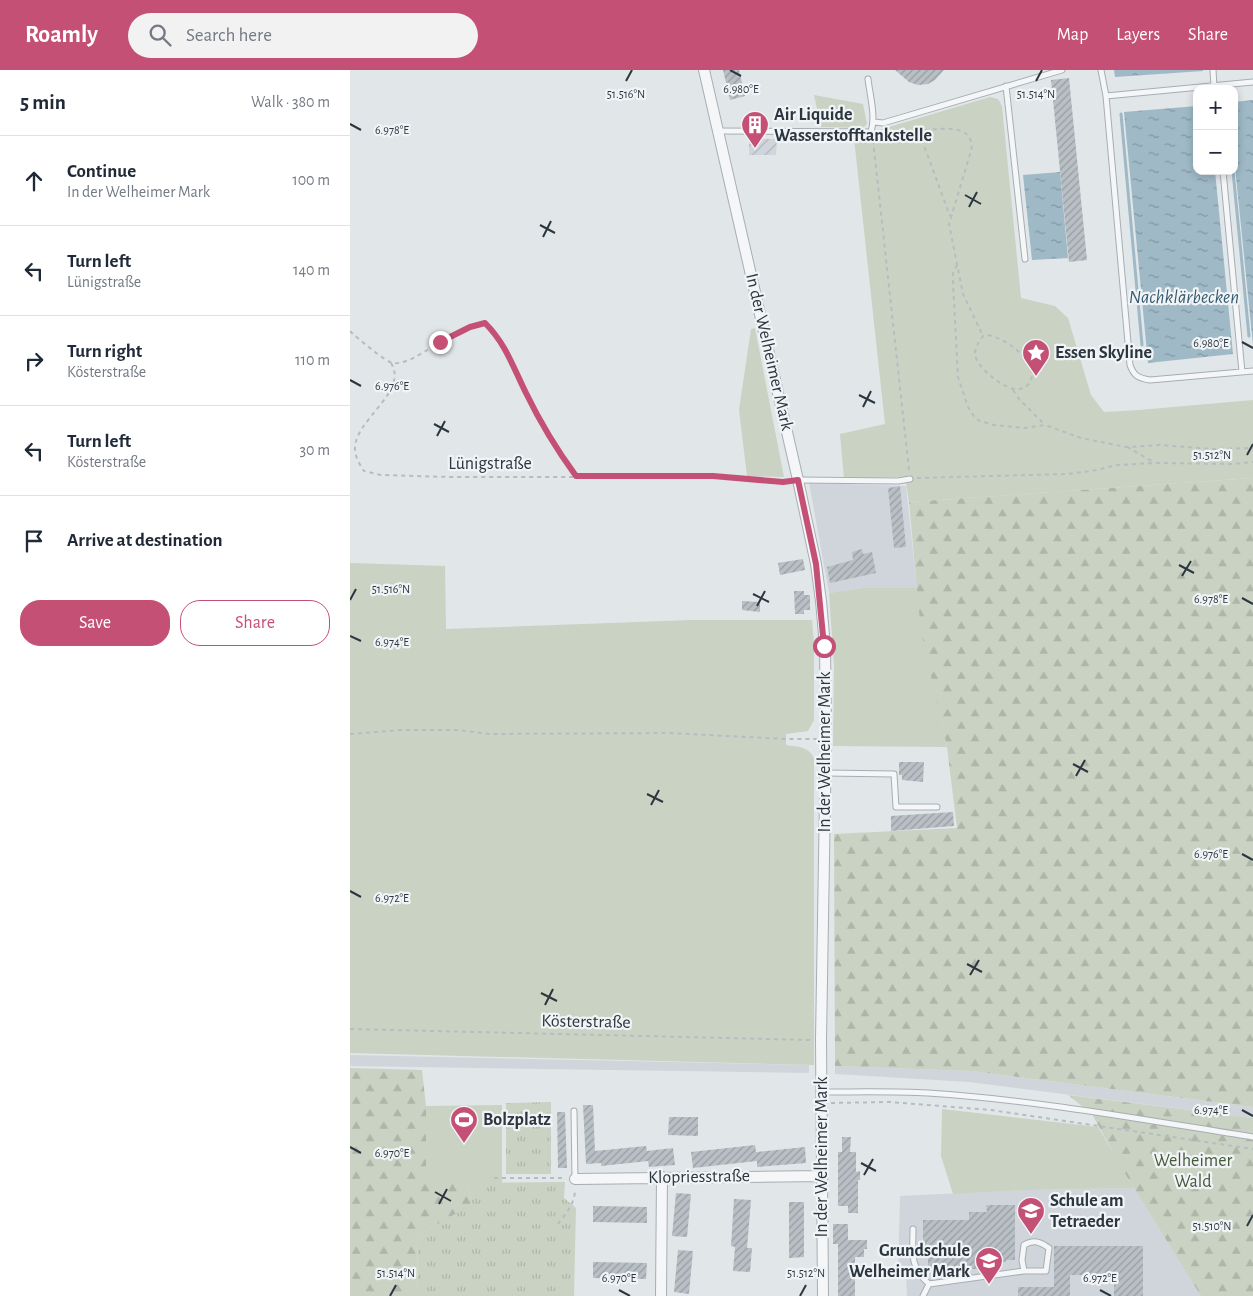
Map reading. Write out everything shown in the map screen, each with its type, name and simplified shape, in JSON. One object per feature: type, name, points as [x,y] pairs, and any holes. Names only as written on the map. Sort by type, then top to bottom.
[{"type":"street","name":"In der Welheimer Mark","points":[[704,70],[798,480],[816,564],[821,602],[826,738],[821,1040],[823,1296]]},
{"type":"street","name":"Klopriesstraße","points":[[575,1179],[822,1176]]},
{"type":"street","points":[[661,1296],[662,1178]]},
{"type":"lane","points":[[874,122],[883,123],[1062,70]]},
{"type":"lane","points":[[1101,70],[1106,96],[1130,365],[1133,374],[1150,380],[1253,371]]},
{"type":"lane","points":[[1213,70],[1214,85]]},
{"type":"lane","points":[[718,131],[871,132],[874,122],[868,79]]},
{"type":"lane","points":[[1230,85],[1253,82]]},
{"type":"lane","points":[[1006,86],[1025,259]]},
{"type":"lane","points":[[1106,96],[1193,89]]},
{"type":"lane","points":[[1222,175],[1242,372]]},
{"type":"lane","points":[[798,480],[898,481],[910,479]]},
{"type":"lane","points":[[826,773],[894,774],[896,807],[937,807]]},
{"type":"lane","points":[[822,1098],[926,1093],[974,1097],[1080,1109],[1253,1137]]},
{"type":"lane","points":[[574,1111],[575,1179]]},
{"type":"lane","points":[[913,1229],[913,1261],[916,1269],[929,1284]]},
{"type":"lane","points":[[929,1284],[1024,1271],[1046,1271],[1049,1248],[1041,1242],[1030,1241],[1024,1245],[1022,1260],[1024,1271]]},
{"type":"lane","points":[[923,1296],[929,1284]]},
{"type":"path","points":[[871,132],[878,136],[956,130],[968,136],[972,143],[949,224],[963,294],[983,336]]},
{"type":"path","points":[[871,132],[874,144],[910,479],[1067,474],[1117,465],[1155,463],[1234,464],[1253,462]]},
{"type":"path","points":[[919,132],[950,216]]},
{"type":"path","points":[[956,265],[953,273],[956,367],[960,387],[968,407],[975,418],[994,426],[1024,428],[1045,425]]},
{"type":"path","points":[[350,331],[391,364],[404,363],[470,327],[485,323],[498,336],[547,432],[562,458],[576,476]]},
{"type":"path","points":[[983,336],[988,335],[1005,341],[1021,354],[1030,365],[1032,373],[1030,383],[1025,387],[1012,389]]},
{"type":"path","points":[[983,336],[976,349],[976,359],[986,372],[1012,389],[1019,399],[1045,425],[1081,438],[1126,446],[1169,445],[1213,449],[1253,448]]},
{"type":"path","name":"Lünigstraße","points":[[391,364],[395,370],[393,386],[359,435],[355,449],[358,462],[364,471],[381,475],[450,477],[713,476],[783,482],[798,480]]},
{"type":"path","points":[[1126,446],[1155,463]]},
{"type":"path","points":[[350,734],[402,730],[459,730],[489,734],[669,732],[786,739],[826,738]]},
{"type":"path","name":"Kösterstraße","points":[[350,1029],[821,1040]]},
{"type":"path","points":[[822,1098],[991,1110],[1253,1149]]},
{"type":"path","points":[[494,1178],[575,1179],[575,1197],[571,1208],[558,1224]]},
{"type":"shaded area","points":[[749,139],[777,139],[776,155],[749,155]]},
{"type":"shaded area","points":[[809,483],[906,486],[917,588],[862,588],[829,593]]},
{"type":"shaded area","points":[[350,1055],[809,1065],[809,1073],[350,1066]]},
{"type":"shaded area","points":[[835,1066],[971,1071],[1253,1107],[1253,1118],[969,1082],[835,1074]]},
{"type":"shaded area","name":"Schule am Tetraeder","points":[[1134,1188],[1200,1296],[907,1296],[906,1277],[898,1275],[900,1196],[1030,1190]]},
{"type":"green space","points":[[814,95],[863,104],[867,124],[863,128],[821,127]]},
{"type":"green space","points":[[990,97],[998,99],[1002,106],[1021,298],[1055,306],[1068,318],[1091,395],[1104,412],[1253,400],[1253,478],[909,502],[905,477],[844,478],[840,434],[885,424],[854,138],[873,136],[879,130]]},
{"type":"green space","points":[[755,328],[784,477],[747,476],[739,410],[751,329]]},
{"type":"green space","points":[[1253,478],[1253,1107],[971,1071],[835,1066],[834,834],[957,828],[947,747],[921,632],[909,502]]},
{"type":"green space","points":[[350,563],[445,566],[446,629],[691,620],[812,620],[814,643],[814,720],[808,731],[786,734],[786,745],[806,749],[814,758],[814,1065],[350,1053]]},
{"type":"green space","points":[[862,588],[917,588],[922,632],[947,747],[833,746],[834,666],[829,593]]},
{"type":"green space","points":[[350,1068],[422,1070],[426,1106],[426,1183],[467,1183],[472,1205],[417,1236],[418,1296],[350,1296]]},
{"type":"green space","name":"Welheimer Wald","points":[[1068,1095],[1253,1118],[1253,1296],[1201,1296],[1121,1167],[1092,1114]]},
{"type":"green space","points":[[551,1102],[551,1174],[506,1174],[506,1103]]},
{"type":"green space","name":"Bolzplatz","points":[[502,1105],[502,1183],[426,1183],[426,1106]]},
{"type":"green space","points":[[942,1109],[1098,1127],[1134,1188],[953,1194],[941,1156]]},
{"type":"green space","points":[[565,1182],[564,1198],[576,1208],[574,1296],[418,1296],[417,1236],[472,1205],[467,1183]]},
{"type":"water","points":[[1114,70],[1203,70],[1203,71],[1115,77]]},
{"type":"water","name":"Nachklärbecken","points":[[1253,100],[1253,345],[1236,175],[1238,175],[1238,102]]},
{"type":"water","name":"Nachklärbecken","points":[[1193,106],[1193,175],[1215,175],[1233,354],[1148,363],[1124,112]]},
{"type":"water","points":[[1060,172],[1068,258],[1032,260],[1023,175]]},
{"type":"building","points":[[723,70],[739,70],[745,96],[730,100]]},
{"type":"building","points":[[895,70],[944,70],[935,80],[928,84],[918,85],[909,82]]},
{"type":"building","points":[[1069,78],[1087,260],[1069,262],[1051,80]]},
{"type":"building","points":[[900,486],[906,547],[894,548],[888,488]]},
{"type":"building","points":[[862,549],[863,554],[872,552],[876,573],[830,583],[827,567],[853,560],[852,552]]},
{"type":"building","points":[[803,559],[805,570],[780,575],[778,563]]},
{"type":"building","points":[[794,591],[804,591],[804,595],[810,595],[810,610],[804,610],[804,614],[795,614]]},
{"type":"building","points":[[742,601],[760,602],[760,612],[742,610]]},
{"type":"building","points":[[899,762],[924,762],[923,782],[902,780],[902,775],[899,775]]},
{"type":"building","points":[[953,812],[954,826],[891,831],[891,816]]},
{"type":"building","points":[[583,1105],[593,1105],[595,1151],[646,1146],[647,1151],[673,1148],[675,1165],[649,1167],[648,1161],[601,1166],[601,1163],[586,1164]]},
{"type":"building","points":[[557,1112],[565,1112],[567,1168],[558,1168]]},
{"type":"building","points":[[669,1117],[698,1117],[698,1136],[668,1135]]},
{"type":"building","points":[[842,1137],[851,1137],[850,1152],[856,1152],[856,1172],[860,1171],[860,1180],[858,1180],[858,1213],[848,1213],[848,1206],[838,1206],[838,1152],[842,1152]]},
{"type":"building","points":[[755,1145],[756,1152],[805,1147],[806,1163],[757,1167],[757,1161],[693,1168],[691,1152]]},
{"type":"building","points":[[676,1193],[691,1194],[687,1237],[672,1236]]},
{"type":"building","points":[[734,1199],[751,1200],[747,1248],[752,1248],[750,1272],[733,1271],[735,1247],[731,1246]]},
{"type":"building","points":[[789,1202],[804,1202],[804,1257],[789,1258]]},
{"type":"building","points":[[986,1205],[1015,1205],[1015,1260],[981,1262],[981,1269],[928,1269],[928,1247],[923,1247],[923,1220],[969,1220],[969,1212],[987,1212]]},
{"type":"building","points":[[593,1206],[647,1207],[647,1223],[593,1222]]},
{"type":"building","points":[[833,1224],[848,1224],[848,1240],[867,1240],[867,1249],[864,1249],[864,1257],[855,1257],[855,1296],[838,1296],[838,1244],[833,1244]]},
{"type":"building","points":[[1054,1246],[1143,1246],[1143,1296],[1114,1296],[1114,1275],[1070,1275],[1070,1296],[1018,1296],[1018,1287],[1054,1287]]},
{"type":"building","points":[[678,1250],[693,1251],[689,1294],[674,1292]]},
{"type":"building","points":[[593,1262],[647,1263],[646,1279],[593,1278]]},
{"type":"waterway","points":[[1121,114],[1142,345]]},
{"type":"waterway","points":[[1233,175],[1249,336]]},
{"type":"place","name":"Air Liquide Wasserstofftankstelle","points":[[755,149]]},
{"type":"place","name":"Essen Skyline","points":[[1036,377]]},
{"type":"place","name":"Bolzplatz","points":[[464,1144]]},
{"type":"place","name":"Schule am Tetraeder","points":[[1031,1235]]},
{"type":"place","name":"Grundschule Welheimer Mark","points":[[989,1285]]},
{"type":"route","points":[[440,342],[470,327],[485,323],[498,336],[547,432],[562,458],[576,476],[713,476],[783,482],[798,480],[816,564],[824,646]]}]
